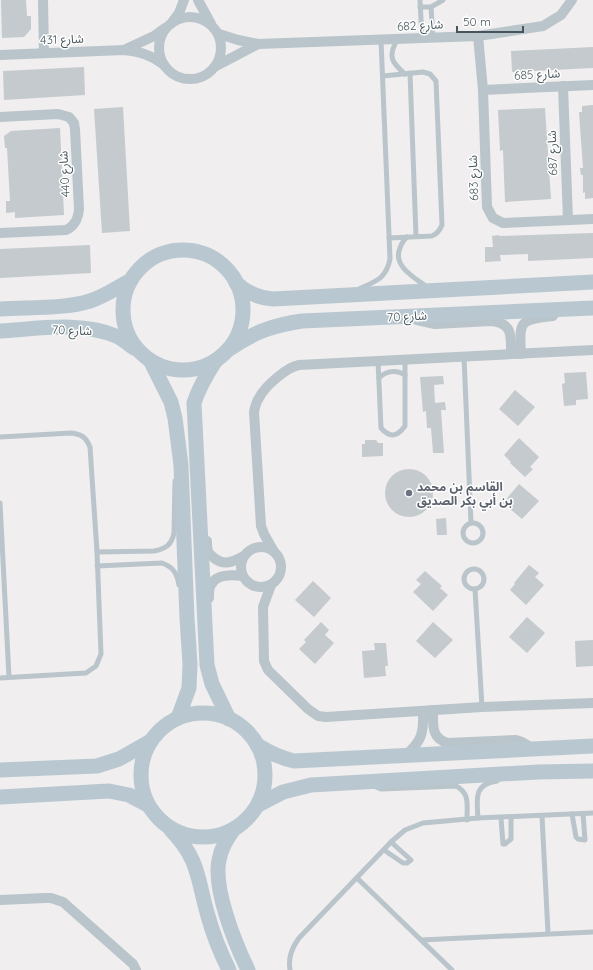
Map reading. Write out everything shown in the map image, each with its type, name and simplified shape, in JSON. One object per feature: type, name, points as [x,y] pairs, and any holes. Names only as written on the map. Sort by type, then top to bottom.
[{"type":"main road","points":[[144,356],[166,368],[183,370],[200,368],[216,360],[228,350],[236,338],[241,325],[243,311],[241,297],[236,283],[226,268],[203,254],[185,251],[167,253],[158,256],[143,266],[131,280],[124,298],[123,317],[128,336],[144,356],[171,402],[175,418],[181,465],[190,664],[189,688],[178,718]]},
{"type":"main road","name":"شارع 70","points":[[0,309],[70,305],[89,301],[104,295],[131,280]]},
{"type":"main road","name":"شارع 70","points":[[236,283],[249,293],[265,298],[593,282]]},
{"type":"main road","name":"شارع 70","points":[[228,350],[263,330],[282,324],[302,321],[593,308]]},
{"type":"main road","name":"شارع 70","points":[[0,331],[84,328],[107,332],[118,337],[144,356]]},
{"type":"main road","points":[[216,360],[202,382],[194,403],[207,665],[212,684],[229,719]]},
{"type":"main road","points":[[228,970],[208,917],[196,868],[190,853],[169,828],[157,818],[148,805],[141,784],[140,773],[143,757],[150,742],[162,728],[178,718],[188,714],[209,713],[229,719],[240,725],[250,734],[258,745],[263,760],[266,775],[264,791],[258,806],[227,839],[222,850],[218,872],[231,930],[248,970]]},
{"type":"main road","points":[[0,770],[96,766],[129,755],[150,742]]},
{"type":"main road","points":[[258,745],[281,759],[294,761],[593,746]]},
{"type":"main road","points":[[258,806],[283,792],[311,785],[538,772],[593,771]]},
{"type":"main road","points":[[2,798],[109,791],[129,795],[148,805]]},
{"type":"main road","points":[[169,828],[190,836],[201,838],[213,837],[234,830]]},
{"type":"street","points":[[43,0],[44,53]]},
{"type":"street","points":[[184,0],[179,13],[162,35],[159,46],[161,58],[167,69],[176,75],[187,79],[198,78],[208,74],[216,66],[220,59],[222,50],[218,34],[198,0]]},
{"type":"street","name":"شارع 682","points":[[218,34],[258,44],[478,36],[543,26],[561,15],[572,0]]},
{"type":"street","points":[[171,24],[180,18],[188,17],[196,17],[211,24]]},
{"type":"street","name":"شارع 431","points":[[124,50],[154,36],[171,24]]},
{"type":"street","name":"شارع 683","points":[[478,36],[483,90],[487,206],[493,218],[503,222],[593,219]]},
{"type":"street","name":"شارع 682","points":[[216,66],[258,44]]},
{"type":"street","name":"شارع 431","points":[[0,55],[124,50],[137,51],[152,56],[167,69]]},
{"type":"street","name":"شارع 685","points":[[483,90],[593,85]]},
{"type":"street","name":"شارع 687","points":[[563,86],[568,220]]},
{"type":"street","name":"شارع 440","points":[[0,117],[58,114],[70,117],[74,123],[75,129],[79,209],[75,224],[66,230],[0,233]]},
{"type":"street","points":[[516,354],[522,325],[528,320],[593,312]]},
{"type":"street","points":[[404,316],[421,322],[435,324],[499,321],[506,326],[511,334],[516,354]]},
{"type":"street","points":[[263,607],[271,585],[279,577],[282,565],[261,526],[254,412],[256,403],[261,394],[285,370],[294,366],[593,350]]},
{"type":"street","points":[[200,509],[206,521],[208,551],[210,555],[219,561],[229,563],[234,562],[244,556],[252,548],[261,526]]},
{"type":"street","points":[[252,548],[263,546],[273,550]]},
{"type":"street","points":[[244,556],[240,566],[243,576],[259,596],[263,607],[264,661],[268,670],[308,709],[318,716],[326,717],[482,707],[593,702]]},
{"type":"street","points":[[205,637],[211,623],[208,593],[213,582],[218,578],[229,574],[243,576]]},
{"type":"street","points":[[252,586],[259,587],[271,585]]},
{"type":"street","points":[[428,711],[435,735],[442,742],[516,740],[534,749]]},
{"type":"street","points":[[406,756],[418,743],[422,735],[428,711]]},
{"type":"street","points":[[0,900],[51,898],[63,902],[133,964],[136,970]]},
{"type":"lane","points":[[420,0],[422,38]]},
{"type":"lane","points":[[420,7],[432,7],[443,0]]},
{"type":"lane","points":[[432,7],[433,38]]},
{"type":"lane","points":[[345,295],[382,277],[388,269],[390,259],[382,40]]},
{"type":"lane","points":[[397,40],[392,50],[392,58],[394,63],[408,74],[416,236]]},
{"type":"lane","points":[[383,76],[422,72],[430,74],[436,81],[441,229],[432,236],[390,238]]},
{"type":"lane","points":[[407,237],[399,249],[398,255],[400,264],[410,275],[431,290]]},
{"type":"lane","points":[[464,356],[471,523]]},
{"type":"lane","points":[[378,361],[381,428],[386,433],[393,435],[401,432],[405,426],[404,359]]},
{"type":"lane","points":[[379,378],[391,371],[405,375]]},
{"type":"lane","points":[[0,436],[71,433],[80,434],[87,439],[90,447],[97,552],[101,654],[96,666],[86,673],[0,678]]},
{"type":"lane","points":[[97,552],[154,551],[162,550],[168,546],[173,540],[174,533],[175,475],[181,465]]},
{"type":"lane","points":[[0,502],[9,677]]},
{"type":"lane","points":[[471,523],[477,524],[481,527],[483,532],[482,538],[479,542],[474,544],[468,543],[464,540],[462,534],[466,525],[471,523]]},
{"type":"lane","points":[[97,566],[154,563],[162,563],[168,566],[174,570],[178,576],[182,605],[187,618]]},
{"type":"lane","points":[[473,568],[479,569],[483,572],[485,578],[481,588],[475,590],[470,589],[464,580],[464,574],[473,568]]},
{"type":"lane","points":[[475,590],[482,707]]},
{"type":"lane","points":[[512,780],[526,778],[538,772]]},
{"type":"lane","points":[[478,818],[477,799],[480,788],[490,782],[504,780]]},
{"type":"lane","points":[[363,782],[381,789],[456,786],[462,789],[466,794],[467,820]]},
{"type":"lane","points":[[290,970],[290,955],[296,942],[390,842],[405,830],[423,822],[593,813]]},
{"type":"lane","points":[[572,814],[574,834],[578,839],[585,840],[583,814]]},
{"type":"lane","points":[[542,816],[548,933]]},
{"type":"lane","points":[[501,818],[503,844],[505,844],[511,839],[511,817]]},
{"type":"lane","points":[[384,850],[402,863],[411,860],[390,842]]},
{"type":"lane","points":[[357,878],[452,970]]},
{"type":"lane","points":[[421,940],[593,932]]},
{"type":"building","points":[[1,0],[26,0],[27,16],[31,16],[31,29],[24,37],[2,38]]},
{"type":"building","points":[[593,47],[593,68],[512,72],[511,51]]},
{"type":"building","points":[[84,67],[85,95],[4,100],[3,71]]},
{"type":"building","points":[[593,105],[593,198],[585,199],[585,192],[583,193],[583,175],[581,175],[580,168],[583,168],[579,112],[582,112],[582,106]]},
{"type":"building","points":[[123,107],[130,231],[102,233],[94,109]]},
{"type":"building","points":[[545,108],[551,199],[505,202],[503,150],[500,151],[498,110]]},
{"type":"building","points":[[60,128],[64,215],[15,218],[15,212],[6,213],[6,201],[10,201],[7,148],[5,148],[4,136],[11,131]]},
{"type":"building","points":[[593,233],[593,258],[528,261],[528,254],[500,255],[501,261],[485,262],[485,247],[493,247],[492,236]]},
{"type":"building","points":[[90,245],[91,273],[0,278],[0,249]]},
{"type":"building","points":[[586,372],[588,399],[576,400],[576,405],[564,406],[562,384],[565,383],[564,373]]},
{"type":"building","points":[[443,376],[444,384],[434,385],[435,403],[445,402],[446,410],[441,410],[444,453],[433,453],[431,428],[427,428],[426,411],[423,412],[420,377]]},
{"type":"building","points":[[515,390],[535,407],[518,426],[499,409]]},
{"type":"building","points":[[519,438],[539,457],[530,467],[533,469],[525,477],[504,455]]},
{"type":"building","points":[[365,440],[376,440],[378,443],[383,443],[383,456],[362,457],[362,444],[365,444]]},
{"type":"building","name":"القاسم بن محمد بن أبي بكر الصديق","points":[[404,469],[414,469],[426,476],[433,488],[433,498],[426,510],[414,517],[404,517],[396,513],[389,506],[385,498],[385,488],[389,480],[396,473]]},
{"type":"building","points":[[519,484],[539,501],[522,519],[503,503]]},
{"type":"building","points":[[446,518],[447,535],[437,535],[436,519]]},
{"type":"building","points":[[529,565],[539,573],[535,577],[544,585],[526,605],[510,590]]},
{"type":"building","points":[[425,571],[442,586],[440,588],[448,595],[433,611],[413,592],[421,584],[416,580]]},
{"type":"building","points":[[313,581],[331,598],[314,617],[295,600]]},
{"type":"building","points":[[527,617],[545,633],[527,653],[509,637]]},
{"type":"building","points":[[321,622],[329,630],[325,635],[334,643],[315,664],[299,649],[306,642],[304,640]]},
{"type":"building","points":[[433,622],[453,640],[435,658],[416,641]]},
{"type":"building","points":[[593,640],[593,666],[576,667],[575,641]]},
{"type":"building","points":[[374,643],[386,643],[388,666],[385,666],[386,676],[364,678],[362,651],[375,650]]},
{"type":"place","name":"القاسم بن محمد بن أبي بكر الصديق","points":[[409,493]]}]
